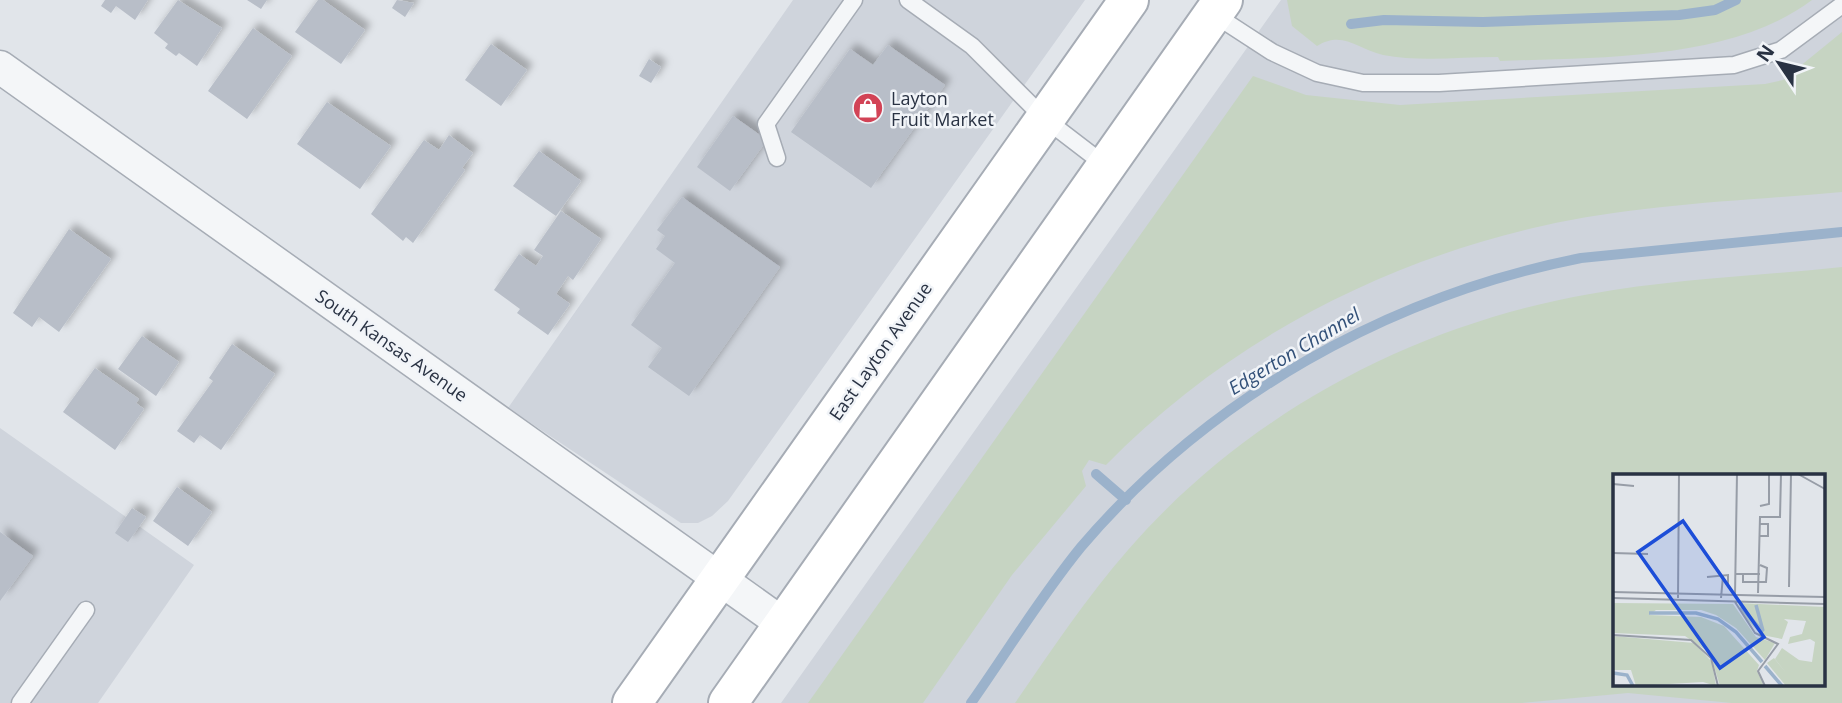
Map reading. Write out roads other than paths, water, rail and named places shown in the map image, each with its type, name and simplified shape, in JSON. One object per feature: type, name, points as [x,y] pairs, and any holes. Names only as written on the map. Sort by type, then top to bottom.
[{"type":"main road","name":"East Layton Avenue","points":[[632,703],[1129,0]]},
{"type":"main road","points":[[728,703],[1105,165],[1210,4]]},
{"type":"street","name":"South Kansas Avenue","points":[[0,67],[783,624]]},
{"type":"lane","points":[[777,158],[766,124],[854,0]]},
{"type":"lane","points":[[908,0],[972,46],[1045,119],[1105,165]]},
{"type":"lane","points":[[1210,4],[1252,41],[1317,73],[1363,83],[1439,83],[1734,65],[1781,50],[1842,5]]},
{"type":"lane","points":[[20,703],[86,610]]},
{"type":"waterway","points":[[1351,24],[1384,20],[1483,22],[1679,15],[1715,10],[1736,0]]},
{"type":"waterway","name":"Edgerton Channel","points":[[971,703],[1066,566],[1131,493],[1186,444],[1245,400],[1307,360],[1372,327],[1439,298],[1509,275],[1581,258],[1842,232]]},
{"type":"waterway","points":[[1096,474],[1126,500]]},
{"type":"place","name":"Layton Fruit Market","points":[[868,108]]}]
